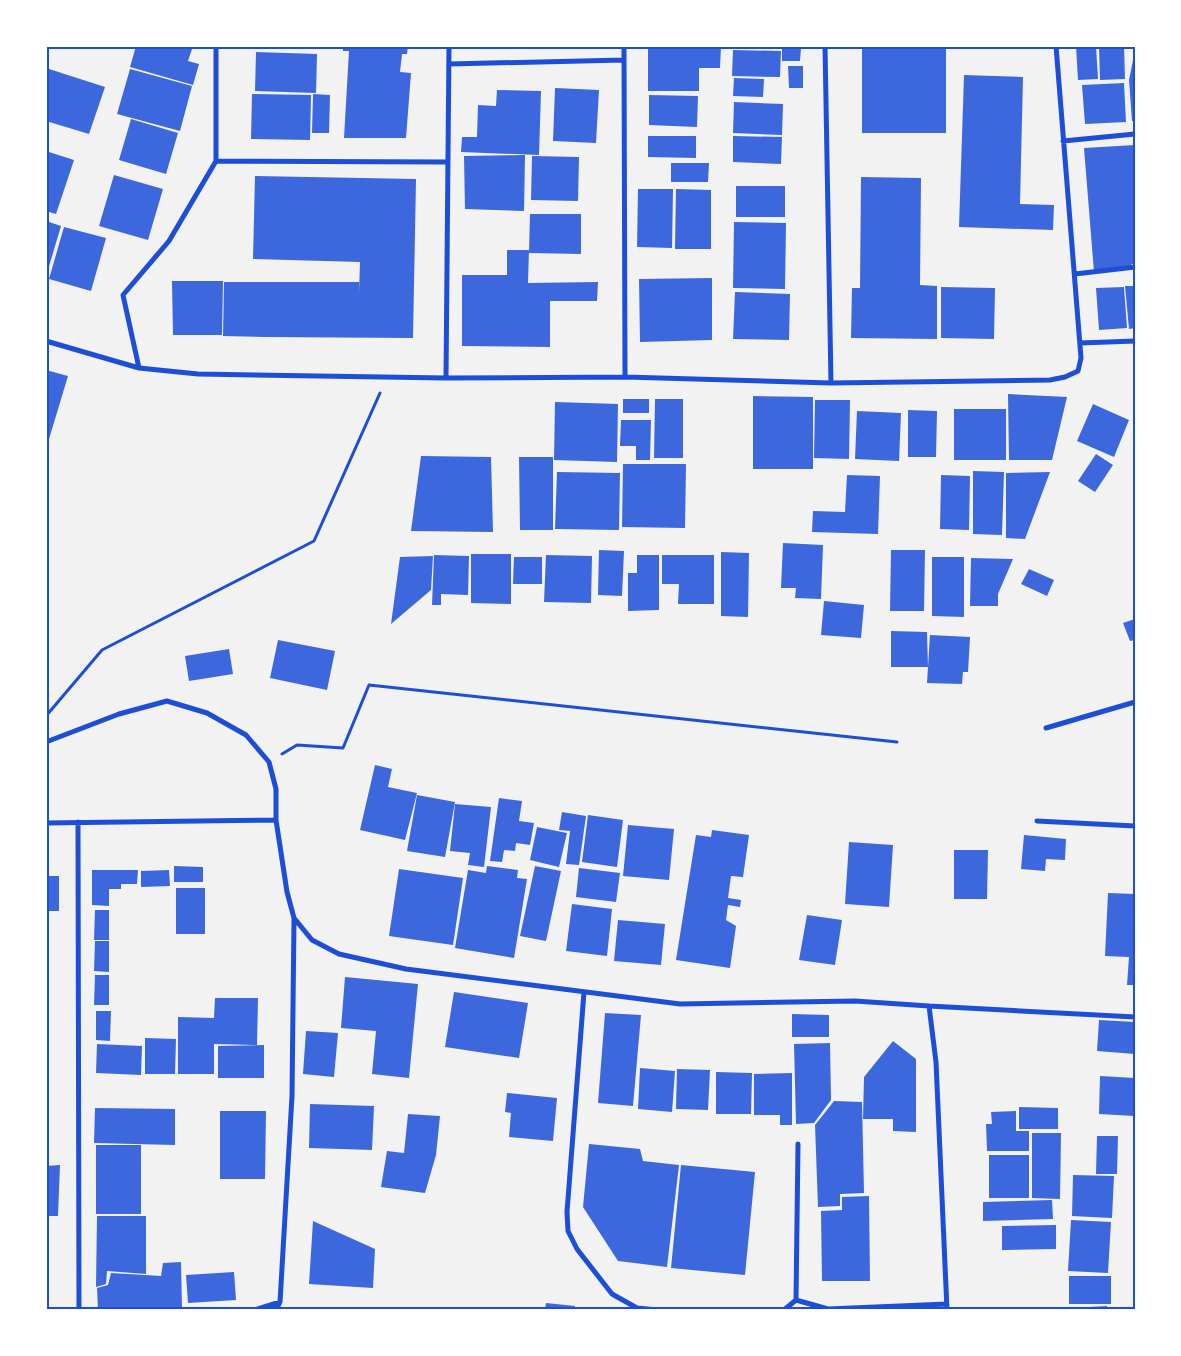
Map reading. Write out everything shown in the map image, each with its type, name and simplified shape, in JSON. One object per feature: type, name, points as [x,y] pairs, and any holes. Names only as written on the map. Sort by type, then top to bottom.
[{"type":"street","points":[[139,368],[123,295],[168,241],[216,161],[216,46]]},
{"type":"street","points":[[446,378],[449,46]]},
{"type":"street","points":[[624,46],[624,377]]},
{"type":"street","points":[[825,46],[831,383]]},
{"type":"street","points":[[46,341],[139,368],[198,374],[446,378],[624,377],[831,383],[1050,380],[1065,377],[1078,371],[1081,358],[1056,46]]},
{"type":"street","points":[[449,64],[624,60]]},
{"type":"street","points":[[1063,141],[1135,134]]},
{"type":"street","points":[[216,161],[448,162]]},
{"type":"street","points":[[1075,274],[1135,267]]},
{"type":"street","points":[[1080,343],[1135,340]]},
{"type":"street","points":[[46,742],[119,714],[168,701],[207,713],[246,735],[269,762],[276,789],[276,820],[287,892],[294,918],[292,1096],[280,1302],[276,1310]]},
{"type":"street","points":[[1046,728],[1135,702]]},
{"type":"street","points":[[46,823],[276,820]]},
{"type":"street","points":[[1037,821],[1135,826]]},
{"type":"street","points":[[78,822],[79,1310]]},
{"type":"street","points":[[294,918],[312,940],[340,954],[406,969],[680,1004],[855,1002],[1135,1017]]},
{"type":"street","points":[[584,992],[567,1212],[568,1231],[577,1249],[612,1294],[637,1308],[658,1310]]},
{"type":"street","points":[[796,1300],[828,1309],[947,1307],[936,1062],[928,1006]]},
{"type":"street","points":[[784,1310],[796,1300],[798,1144]]},
{"type":"street","points":[[254,1310],[280,1302]]},
{"type":"path","points":[[46,716],[102,650],[314,541],[388,377]]},
{"type":"path","points":[[269,762],[297,745],[343,748],[369,685],[897,742]]},
{"type":"building","points":[[136,46],[193,46],[188,61],[199,64],[193,85],[130,67]]},
{"type":"building","points":[[343,46],[408,46],[407,54],[402,54],[400,72],[411,73],[406,138],[344,138],[349,51],[343,51]]},
{"type":"building","points":[[648,46],[721,46],[720,68],[699,68],[699,91],[648,91]]},
{"type":"building","points":[[732,46],[764,46],[764,49],[732,49]]},
{"type":"building","points":[[862,46],[946,46],[946,133],[862,133]]},
{"type":"building","points":[[1076,46],[1096,46],[1098,79],[1078,80]]},
{"type":"building","points":[[1099,46],[1124,46],[1125,79],[1100,80]]},
{"type":"building","points":[[782,48],[801,48],[800,61],[782,61]]},
{"type":"building","points":[[733,50],[781,51],[780,77],[732,76]]},
{"type":"building","points":[[256,52],[317,54],[316,93],[255,91]]},
{"type":"building","points":[[1134,55],[1135,121],[1132,121],[1129,80]]},
{"type":"building","points":[[788,66],[803,66],[803,88],[789,88]]},
{"type":"building","points":[[46,68],[105,87],[89,134],[46,121]]},
{"type":"building","points":[[130,69],[192,86],[180,131],[117,114]]},
{"type":"building","points":[[964,75],[1023,77],[1020,204],[1054,205],[1053,230],[959,227]]},
{"type":"building","points":[[734,78],[764,79],[763,97],[733,96]]},
{"type":"building","points":[[1124,83],[1126,122],[1085,124],[1082,85]]},
{"type":"building","points":[[555,88],[599,90],[596,143],[553,141]]},
{"type":"building","points":[[497,90],[541,91],[539,155],[461,152],[462,137],[477,137],[478,105],[496,106]]},
{"type":"building","points":[[252,94],[311,95],[310,140],[251,139]]},
{"type":"building","points":[[313,94],[330,95],[329,133],[312,133]]},
{"type":"building","points":[[649,95],[698,96],[697,127],[649,125]]},
{"type":"building","points":[[734,102],[783,104],[782,135],[733,133]]},
{"type":"building","points":[[131,119],[178,133],[166,174],[119,160]]},
{"type":"building","points":[[648,136],[696,136],[696,158],[648,157]]},
{"type":"building","points":[[733,136],[782,137],[781,164],[733,162]]},
{"type":"building","points":[[1135,145],[1135,263],[1122,269],[1094,272],[1084,148]]},
{"type":"building","points":[[46,151],[74,160],[56,214],[46,211]]},
{"type":"building","points":[[525,155],[524,211],[465,209],[464,156]]},
{"type":"building","points":[[532,156],[579,157],[578,201],[531,200]]},
{"type":"building","points":[[671,163],[709,163],[708,182],[671,182]]},
{"type":"building","points":[[114,175],[163,189],[148,240],[99,226]]},
{"type":"building","points":[[255,176],[416,179],[413,338],[223,336],[224,282],[359,282],[359,292],[360,262],[253,259]]},
{"type":"building","points":[[861,177],[921,178],[920,285],[937,286],[937,339],[851,338],[852,288],[860,288]]},
{"type":"building","points":[[736,186],[785,186],[785,217],[736,217]]},
{"type":"building","points":[[638,189],[673,189],[672,248],[637,247]]},
{"type":"building","points":[[676,189],[711,190],[711,249],[675,249]]},
{"type":"building","points":[[530,214],[581,214],[581,254],[529,253]]},
{"type":"building","points":[[46,221],[61,226],[47,273],[46,273]]},
{"type":"building","points":[[734,222],[786,223],[785,289],[733,288]]},
{"type":"building","points":[[64,227],[106,238],[91,291],[49,279]]},
{"type":"building","points":[[507,250],[529,250],[528,283],[598,282],[597,301],[550,301],[550,347],[462,346],[462,275],[507,275]]},
{"type":"building","points":[[712,278],[712,340],[640,342],[639,279]]},
{"type":"building","points":[[172,281],[223,281],[222,335],[173,335]]},
{"type":"building","points":[[1125,286],[1135,286],[1135,328],[1129,329]]},
{"type":"building","points":[[941,287],[995,288],[994,339],[941,338]]},
{"type":"building","points":[[1124,287],[1127,328],[1099,330],[1096,288]]},
{"type":"building","points":[[735,292],[790,294],[789,340],[733,339]]},
{"type":"building","points":[[46,370],[68,376],[49,439],[46,439]]},
{"type":"building","points":[[1008,394],[1067,397],[1052,460],[1009,460]]},
{"type":"building","points":[[753,396],[813,397],[813,469],[753,469]]},
{"type":"building","points":[[623,399],[649,399],[649,413],[623,413]]},
{"type":"building","points":[[655,399],[683,399],[683,458],[654,458]]},
{"type":"building","points":[[815,400],[850,400],[849,459],[814,458]]},
{"type":"building","points":[[555,402],[618,404],[617,462],[554,460]]},
{"type":"building","points":[[1093,404],[1129,420],[1114,457],[1077,441]]},
{"type":"building","points":[[954,409],[1006,409],[1006,460],[954,460]]},
{"type":"building","points":[[908,410],[937,411],[936,457],[908,457]]},
{"type":"building","points":[[857,411],[901,413],[899,461],[855,459]]},
{"type":"building","points":[[621,420],[651,420],[650,460],[636,460],[636,446],[620,446]]},
{"type":"building","points":[[1096,454],[1113,465],[1095,492],[1078,481]]},
{"type":"building","points":[[421,456],[491,457],[493,532],[411,531]]},
{"type":"building","points":[[519,457],[553,457],[553,530],[520,530]]},
{"type":"building","points":[[623,464],[686,464],[685,528],[622,527]]},
{"type":"building","points":[[973,471],[1004,472],[1002,535],[973,534]]},
{"type":"building","points":[[557,472],[620,473],[619,530],[555,529]]},
{"type":"building","points":[[1050,472],[1025,539],[1006,538],[1006,473]]},
{"type":"building","points":[[847,475],[880,476],[878,534],[812,532],[813,511],[845,512]]},
{"type":"building","points":[[941,475],[970,476],[969,530],[940,529]]},
{"type":"building","points":[[783,543],[823,545],[821,599],[795,598],[796,588],[781,588]]},
{"type":"building","points":[[599,550],[624,551],[622,596],[598,595]]},
{"type":"building","points":[[891,550],[925,550],[924,611],[890,611]]},
{"type":"building","points":[[721,552],[749,553],[748,617],[721,616]]},
{"type":"building","points":[[471,554],[511,554],[511,604],[471,603]]},
{"type":"building","points":[[434,555],[469,556],[468,595],[441,594],[441,605],[432,605]]},
{"type":"building","points":[[546,555],[592,556],[591,603],[544,602]]},
{"type":"building","points":[[637,555],[659,555],[659,610],[628,611],[628,573],[637,573]]},
{"type":"building","points":[[662,555],[714,555],[714,604],[678,604],[679,584],[662,584]]},
{"type":"building","points":[[433,556],[431,590],[391,624],[400,557]]},
{"type":"building","points":[[514,557],[542,557],[542,584],[513,584]]},
{"type":"building","points":[[932,557],[964,557],[964,617],[932,616]]},
{"type":"building","points":[[971,558],[1013,559],[998,594],[998,606],[970,606]]},
{"type":"building","points":[[1029,569],[1054,580],[1047,596],[1021,584]]},
{"type":"building","points":[[824,601],[864,605],[861,638],[821,635]]},
{"type":"building","points":[[1135,619],[1135,640],[1130,641],[1123,623]]},
{"type":"building","points":[[891,631],[927,632],[928,667],[891,667]]},
{"type":"building","points":[[930,635],[970,637],[968,672],[963,672],[962,684],[927,683]]},
{"type":"building","points":[[278,640],[335,651],[327,690],[270,678]]},
{"type":"building","points":[[229,649],[233,674],[189,681],[185,656]]},
{"type":"building","points":[[375,765],[392,769],[388,787],[417,793],[405,840],[360,830]]},
{"type":"building","points":[[417,795],[455,802],[445,857],[407,851]]},
{"type":"building","points":[[499,798],[522,801],[519,821],[534,823],[530,845],[516,843],[515,851],[504,850],[502,862],[490,861]]},
{"type":"building","points":[[455,804],[491,807],[484,867],[468,865],[470,853],[450,851]]},
{"type":"building","points":[[562,812],[586,816],[579,865],[566,864],[570,831],[559,830]]},
{"type":"building","points":[[588,815],[623,820],[617,867],[582,862]]},
{"type":"building","points":[[628,825],[674,829],[669,880],[623,876]]},
{"type":"building","points":[[537,827],[567,833],[559,867],[530,860]]},
{"type":"building","points":[[712,830],[749,835],[743,877],[731,876],[728,898],[741,900],[740,907],[728,905],[726,920],[736,926],[730,968],[676,960],[696,835],[711,837]]},
{"type":"building","points":[[1024,835],[1066,839],[1065,860],[1046,859],[1045,871],[1021,869]]},
{"type":"building","points":[[849,842],[893,845],[889,907],[845,904]]},
{"type":"building","points":[[954,850],[988,850],[987,899],[954,899]]},
{"type":"building","points":[[174,866],[203,867],[203,882],[174,882]]},
{"type":"building","points":[[487,866],[518,870],[517,878],[527,879],[514,958],[455,948],[468,870],[486,873]]},
{"type":"building","points":[[535,866],[561,871],[546,941],[520,936]]},
{"type":"building","points":[[579,868],[620,873],[616,902],[576,897]]},
{"type":"building","points":[[399,869],[463,878],[453,945],[389,936]]},
{"type":"building","points":[[92,870],[138,870],[137,884],[121,884],[121,889],[109,889],[109,906],[92,905]]},
{"type":"building","points":[[169,870],[170,886],[141,887],[141,871]]},
{"type":"building","points":[[46,876],[59,876],[59,911],[46,911]]},
{"type":"building","points":[[176,888],[205,888],[205,934],[176,934]]},
{"type":"building","points":[[1108,893],[1135,894],[1135,985],[1127,985],[1129,957],[1105,956]]},
{"type":"building","points":[[572,904],[612,909],[607,956],[566,951]]},
{"type":"building","points":[[95,910],[109,910],[109,940],[94,940]]},
{"type":"building","points":[[807,915],[842,920],[835,965],[799,960]]},
{"type":"building","points":[[618,920],[665,924],[661,965],[614,961]]},
{"type":"building","points":[[95,941],[109,941],[109,972],[94,971]]},
{"type":"building","points":[[95,975],[109,975],[109,1005],[94,1005]]},
{"type":"building","points":[[345,977],[418,984],[409,1078],[372,1074],[376,1031],[341,1028]]},
{"type":"building","points":[[454,992],[528,1003],[519,1058],[445,1047]]},
{"type":"building","points":[[215,998],[258,998],[257,1045],[214,1044],[214,1074],[178,1074],[178,1017],[214,1018]]},
{"type":"building","points":[[96,1011],[111,1011],[110,1041],[96,1040]]},
{"type":"building","points":[[605,1013],[641,1015],[633,1106],[598,1103]]},
{"type":"building","points":[[792,1014],[829,1015],[829,1037],[792,1037]]},
{"type":"building","points":[[1099,1020],[1135,1022],[1135,1054],[1097,1051]]},
{"type":"building","points":[[306,1031],[338,1033],[334,1077],[303,1074]]},
{"type":"building","points":[[145,1038],[176,1039],[175,1074],[145,1074]]},
{"type":"building","points":[[893,1041],[916,1059],[916,1132],[893,1131],[893,1119],[863,1119],[864,1077]]},
{"type":"building","points":[[830,1043],[831,1100],[814,1123],[796,1124],[794,1044]]},
{"type":"building","points":[[97,1044],[142,1046],[141,1075],[96,1073]]},
{"type":"building","points":[[264,1045],[264,1078],[218,1078],[218,1046]]},
{"type":"building","points":[[640,1068],[675,1071],[672,1112],[638,1109]]},
{"type":"building","points":[[677,1069],[710,1070],[708,1110],[676,1109]]},
{"type":"building","points":[[716,1072],[752,1073],[751,1114],[716,1114]]},
{"type":"building","points":[[792,1073],[792,1125],[780,1125],[780,1115],[754,1115],[754,1074]]},
{"type":"building","points":[[1100,1076],[1135,1078],[1135,1116],[1099,1114]]},
{"type":"building","points":[[507,1093],[557,1098],[553,1141],[509,1137],[511,1113],[505,1112]]},
{"type":"building","points":[[834,1101],[862,1102],[864,1193],[840,1194],[840,1206],[818,1207],[815,1125]]},
{"type":"building","points":[[310,1104],[374,1106],[372,1150],[309,1148]]},
{"type":"building","points":[[1019,1107],[1058,1108],[1058,1129],[1019,1129]]},
{"type":"building","points":[[95,1108],[175,1109],[175,1145],[94,1143]]},
{"type":"building","points":[[220,1111],[266,1111],[265,1179],[220,1179]]},
{"type":"building","points":[[1016,1111],[1016,1131],[1029,1131],[1029,1151],[987,1151],[986,1124],[992,1124],[991,1112]]},
{"type":"building","points":[[408,1114],[440,1116],[436,1155],[425,1193],[381,1187],[387,1151],[404,1153]]},
{"type":"building","points":[[1032,1133],[1061,1133],[1060,1199],[1032,1198]]},
{"type":"building","points":[[1097,1136],[1118,1136],[1117,1174],[1096,1174]]},
{"type":"building","points":[[589,1144],[640,1149],[643,1161],[679,1165],[667,1267],[618,1261],[583,1207]]},
{"type":"building","points":[[96,1145],[141,1145],[141,1214],[96,1214]]},
{"type":"building","points":[[989,1155],[1029,1155],[1029,1198],[989,1198]]},
{"type":"building","points":[[60,1165],[58,1216],[46,1216],[46,1166]]},
{"type":"building","points":[[681,1165],[755,1172],[745,1275],[671,1268]]},
{"type":"building","points":[[1073,1175],[1114,1176],[1112,1218],[1072,1216]]},
{"type":"building","points":[[869,1196],[870,1281],[822,1281],[821,1211],[842,1210],[842,1197]]},
{"type":"building","points":[[1052,1200],[1053,1219],[983,1221],[983,1202]]},
{"type":"building","points":[[97,1216],[146,1216],[146,1274],[107,1271],[106,1284],[96,1287]]},
{"type":"building","points":[[1071,1220],[1111,1222],[1108,1273],[1068,1271]]},
{"type":"building","points":[[313,1221],[375,1249],[373,1288],[309,1284]]},
{"type":"building","points":[[1056,1225],[1056,1249],[1002,1250],[1002,1226]]},
{"type":"building","points":[[181,1262],[182,1309],[98,1310],[97,1288],[108,1285],[111,1273],[161,1276],[163,1263]]},
{"type":"building","points":[[234,1272],[236,1300],[188,1303],[186,1275]]},
{"type":"building","points":[[1069,1276],[1111,1276],[1111,1304],[1069,1304]]},
{"type":"building","points":[[546,1303],[575,1306],[575,1310],[545,1310]]},
{"type":"building","points":[[1107,1306],[1107,1310],[1071,1310],[1071,1308]]}]
